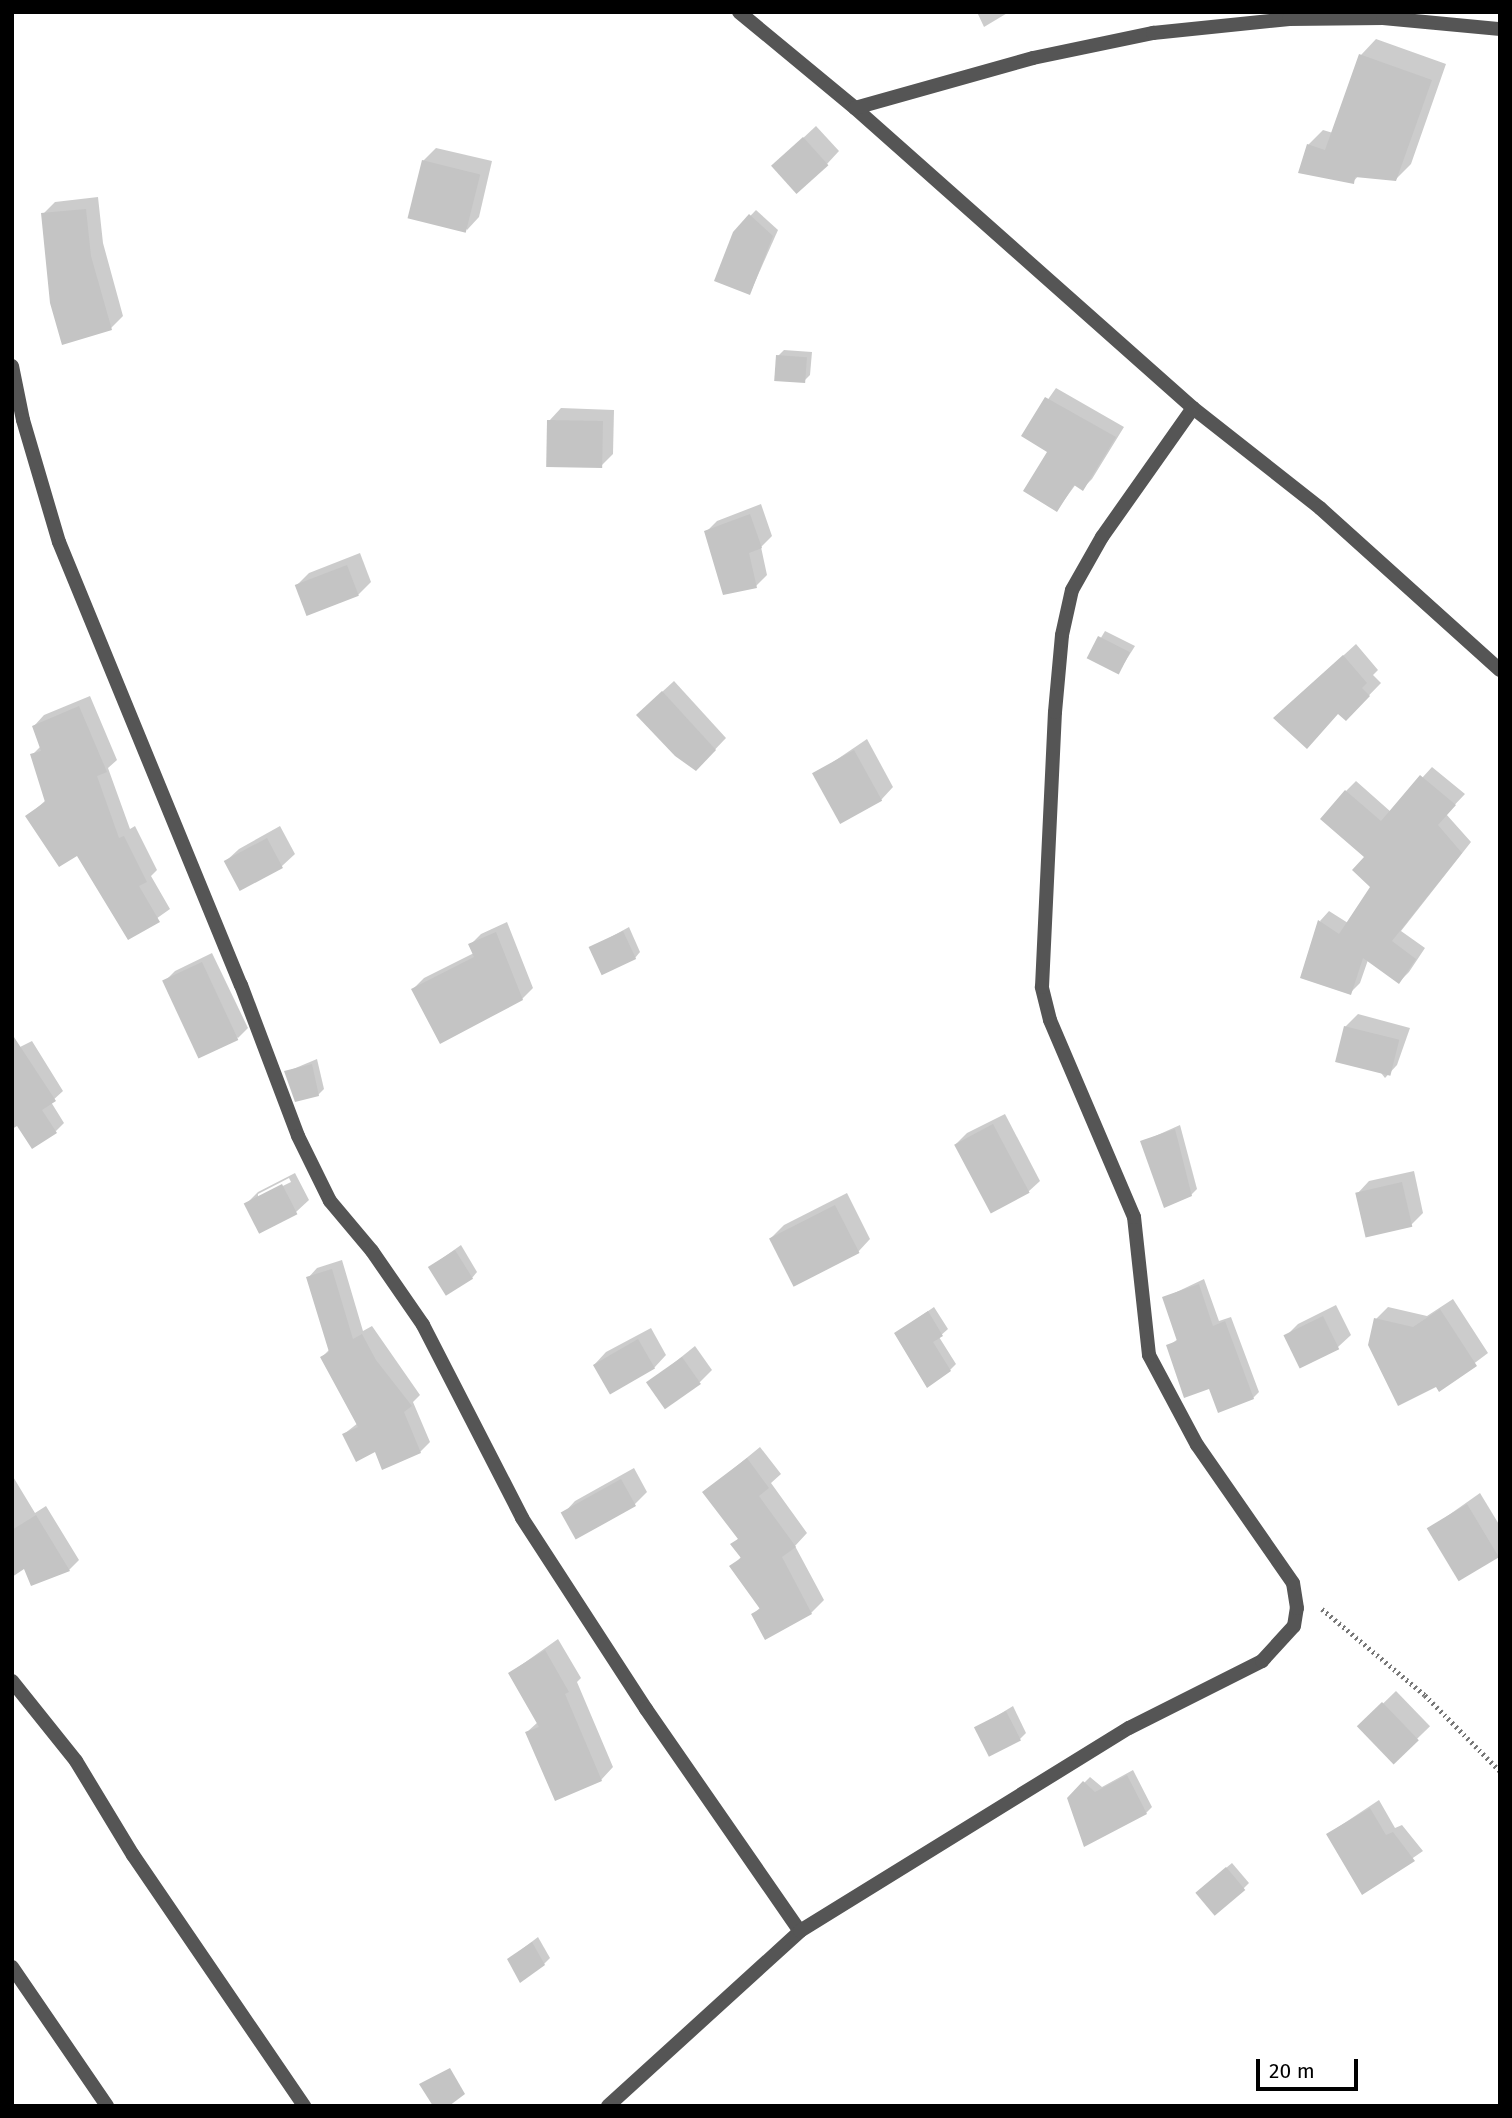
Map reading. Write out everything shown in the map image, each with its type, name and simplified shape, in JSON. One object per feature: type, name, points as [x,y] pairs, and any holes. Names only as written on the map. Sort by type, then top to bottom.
[{"type":"street","points":[[739,12],[855,108],[1193,408],[1320,508],[1500,670]]},
{"type":"street","points":[[855,108],[1033,58],[1153,33],[1289,19],[1383,18],[1500,29]]},
{"type":"street","points":[[12,366],[23,420],[58,542],[241,985],[298,1136],[330,1201],[372,1251],[423,1325],[522,1518],[646,1709],[800,1931]]},
{"type":"street","points":[[608,2106],[800,1931],[1129,1728],[1262,1661],[1294,1626],[1297,1608],[1293,1583],[1197,1446],[1149,1355],[1134,1217],[1050,1020],[1042,987],[1055,712],[1072,590],[1102,537],[1193,408]]},
{"type":"street","points":[[12,1681],[76,1761],[133,1855],[304,2106]]},
{"type":"street","points":[[12,1967],[107,2106]]},
{"type":"path","points":[[1293,1583],[1425,1695],[1500,1771]]},
{"type":"building","points":[[1359,54],[1432,80],[1396,181],[1355,177],[1354,184],[1298,173],[1307,144],[1325,150]]},
{"type":"building","points":[[803,137],[828,165],[796,194],[771,166]]},
{"type":"building","points":[[422,160],[480,175],[466,233],[407,218]]},
{"type":"building","points":[[86,209],[91,256],[112,330],[62,345],[50,303],[41,213]]},
{"type":"building","points":[[749,214],[773,236],[750,295],[714,281],[733,232]]},
{"type":"building","points":[[776,355],[807,357],[805,383],[774,381]]},
{"type":"building","points":[[1045,397],[1116,437],[1083,491],[1074,485],[1057,512],[1023,491],[1047,452],[1021,436]]},
{"type":"building","points":[[547,420],[603,421],[602,468],[546,467]]},
{"type":"building","points":[[750,514],[762,548],[749,553],[757,588],[723,595],[704,531]]},
{"type":"building","points":[[347,565],[359,596],[307,616],[295,585]]},
{"type":"building","points":[[1098,636],[1130,652],[1119,675],[1087,658]]},
{"type":"building","points":[[1343,655],[1367,683],[1362,688],[1370,696],[1346,721],[1338,714],[1307,749],[1273,718]]},
{"type":"building","points":[[662,691],[716,750],[696,771],[675,756],[636,715]]},
{"type":"building","points":[[79,706],[107,772],[97,776],[119,838],[124,836],[147,882],[139,886],[160,922],[128,940],[77,856],[59,867],[25,816],[45,802],[30,754],[41,751],[32,726]]},
{"type":"building","points":[[854,750],[882,801],[840,824],[812,773]]},
{"type":"building","points":[[1420,775],[1456,805],[1438,825],[1462,853],[1392,941],[1416,959],[1399,984],[1363,958],[1351,995],[1300,978],[1318,920],[1339,934],[1370,887],[1352,870],[1364,857],[1320,819],[1345,790],[1381,821]]},
{"type":"building","points":[[267,838],[283,868],[240,891],[224,861]]},
{"type":"building","points":[[623,931],[636,959],[602,975],[589,947]]},
{"type":"building","points":[[496,932],[523,1000],[440,1044],[411,989],[474,957],[468,944]]},
{"type":"building","points":[[202,962],[238,1040],[198,1059],[162,981]]},
{"type":"building","points":[[1344,1026],[1399,1040],[1390,1076],[1335,1062]]},
{"type":"building","points":[[12,1034],[56,1101],[42,1110],[57,1133],[32,1149],[17,1126],[12,1129]]},
{"type":"building","points":[[312,1064],[319,1096],[295,1102],[284,1071]]},
{"type":"building","points":[[993,1124],[1030,1193],[991,1214],[954,1145]]},
{"type":"building","points":[[1175,1129],[1192,1196],[1164,1208],[1140,1141]]},
{"type":"building","points":[[1402,1182],[1412,1227],[1366,1238],[1355,1193]]},
{"type":"building","points":[[282,1184],[297,1214],[259,1234],[244,1204]]},
{"type":"building","points":[[835,1205],[860,1253],[794,1287],[769,1239]]},
{"type":"building","points":[[455,1250],[473,1279],[446,1296],[428,1267]]},
{"type":"building","points":[[332,1269],[353,1339],[362,1334],[376,1360],[412,1406],[404,1412],[421,1453],[382,1470],[375,1452],[356,1462],[342,1434],[358,1427],[320,1357],[329,1352],[306,1277]]},
{"type":"building","points":[[1199,1284],[1213,1326],[1225,1321],[1254,1399],[1218,1413],[1209,1389],[1184,1398],[1166,1345],[1177,1341],[1162,1297]]},
{"type":"building","points":[[1440,1309],[1477,1366],[1439,1392],[1436,1387],[1398,1406],[1368,1345],[1374,1318],[1413,1327]]},
{"type":"building","points":[[928,1311],[943,1336],[933,1342],[951,1371],[927,1388],[894,1333]]},
{"type":"building","points":[[1323,1316],[1339,1349],[1300,1369],[1283,1335]]},
{"type":"building","points":[[638,1339],[655,1368],[610,1394],[593,1365]]},
{"type":"building","points":[[682,1357],[701,1384],[665,1409],[646,1382]]},
{"type":"building","points":[[747,1458],[769,1488],[759,1496],[796,1547],[782,1557],[812,1614],[765,1640],[751,1614],[760,1609],[729,1566],[741,1558],[730,1544],[738,1539],[702,1492]]},
{"type":"building","points":[[621,1479],[636,1506],[576,1540],[561,1512]]},
{"type":"building","points":[[1467,1504],[1499,1557],[1459,1581],[1427,1528]]},
{"type":"building","points":[[36,1515],[70,1571],[31,1586],[24,1569],[12,1577],[12,1530]]},
{"type":"building","points":[[545,1650],[569,1692],[565,1694],[602,1781],[555,1801],[525,1732],[539,1727],[508,1673]]},
{"type":"building","points":[[1382,1702],[1419,1740],[1394,1764],[1357,1726]]},
{"type":"building","points":[[1006,1711],[1021,1740],[989,1757],[974,1727]]},
{"type":"building","points":[[1127,1775],[1147,1814],[1084,1847],[1067,1798],[1083,1781],[1095,1792]]},
{"type":"building","points":[[1370,1808],[1386,1835],[1393,1832],[1415,1861],[1362,1895],[1326,1834]]},
{"type":"building","points":[[1226,1867],[1245,1890],[1215,1916],[1195,1893]]},
{"type":"building","points":[[532,1942],[545,1965],[520,1983],[507,1959]]},
{"type":"building","points":[[450,2068],[465,2094],[449,2106],[433,2106],[419,2084]]}]
